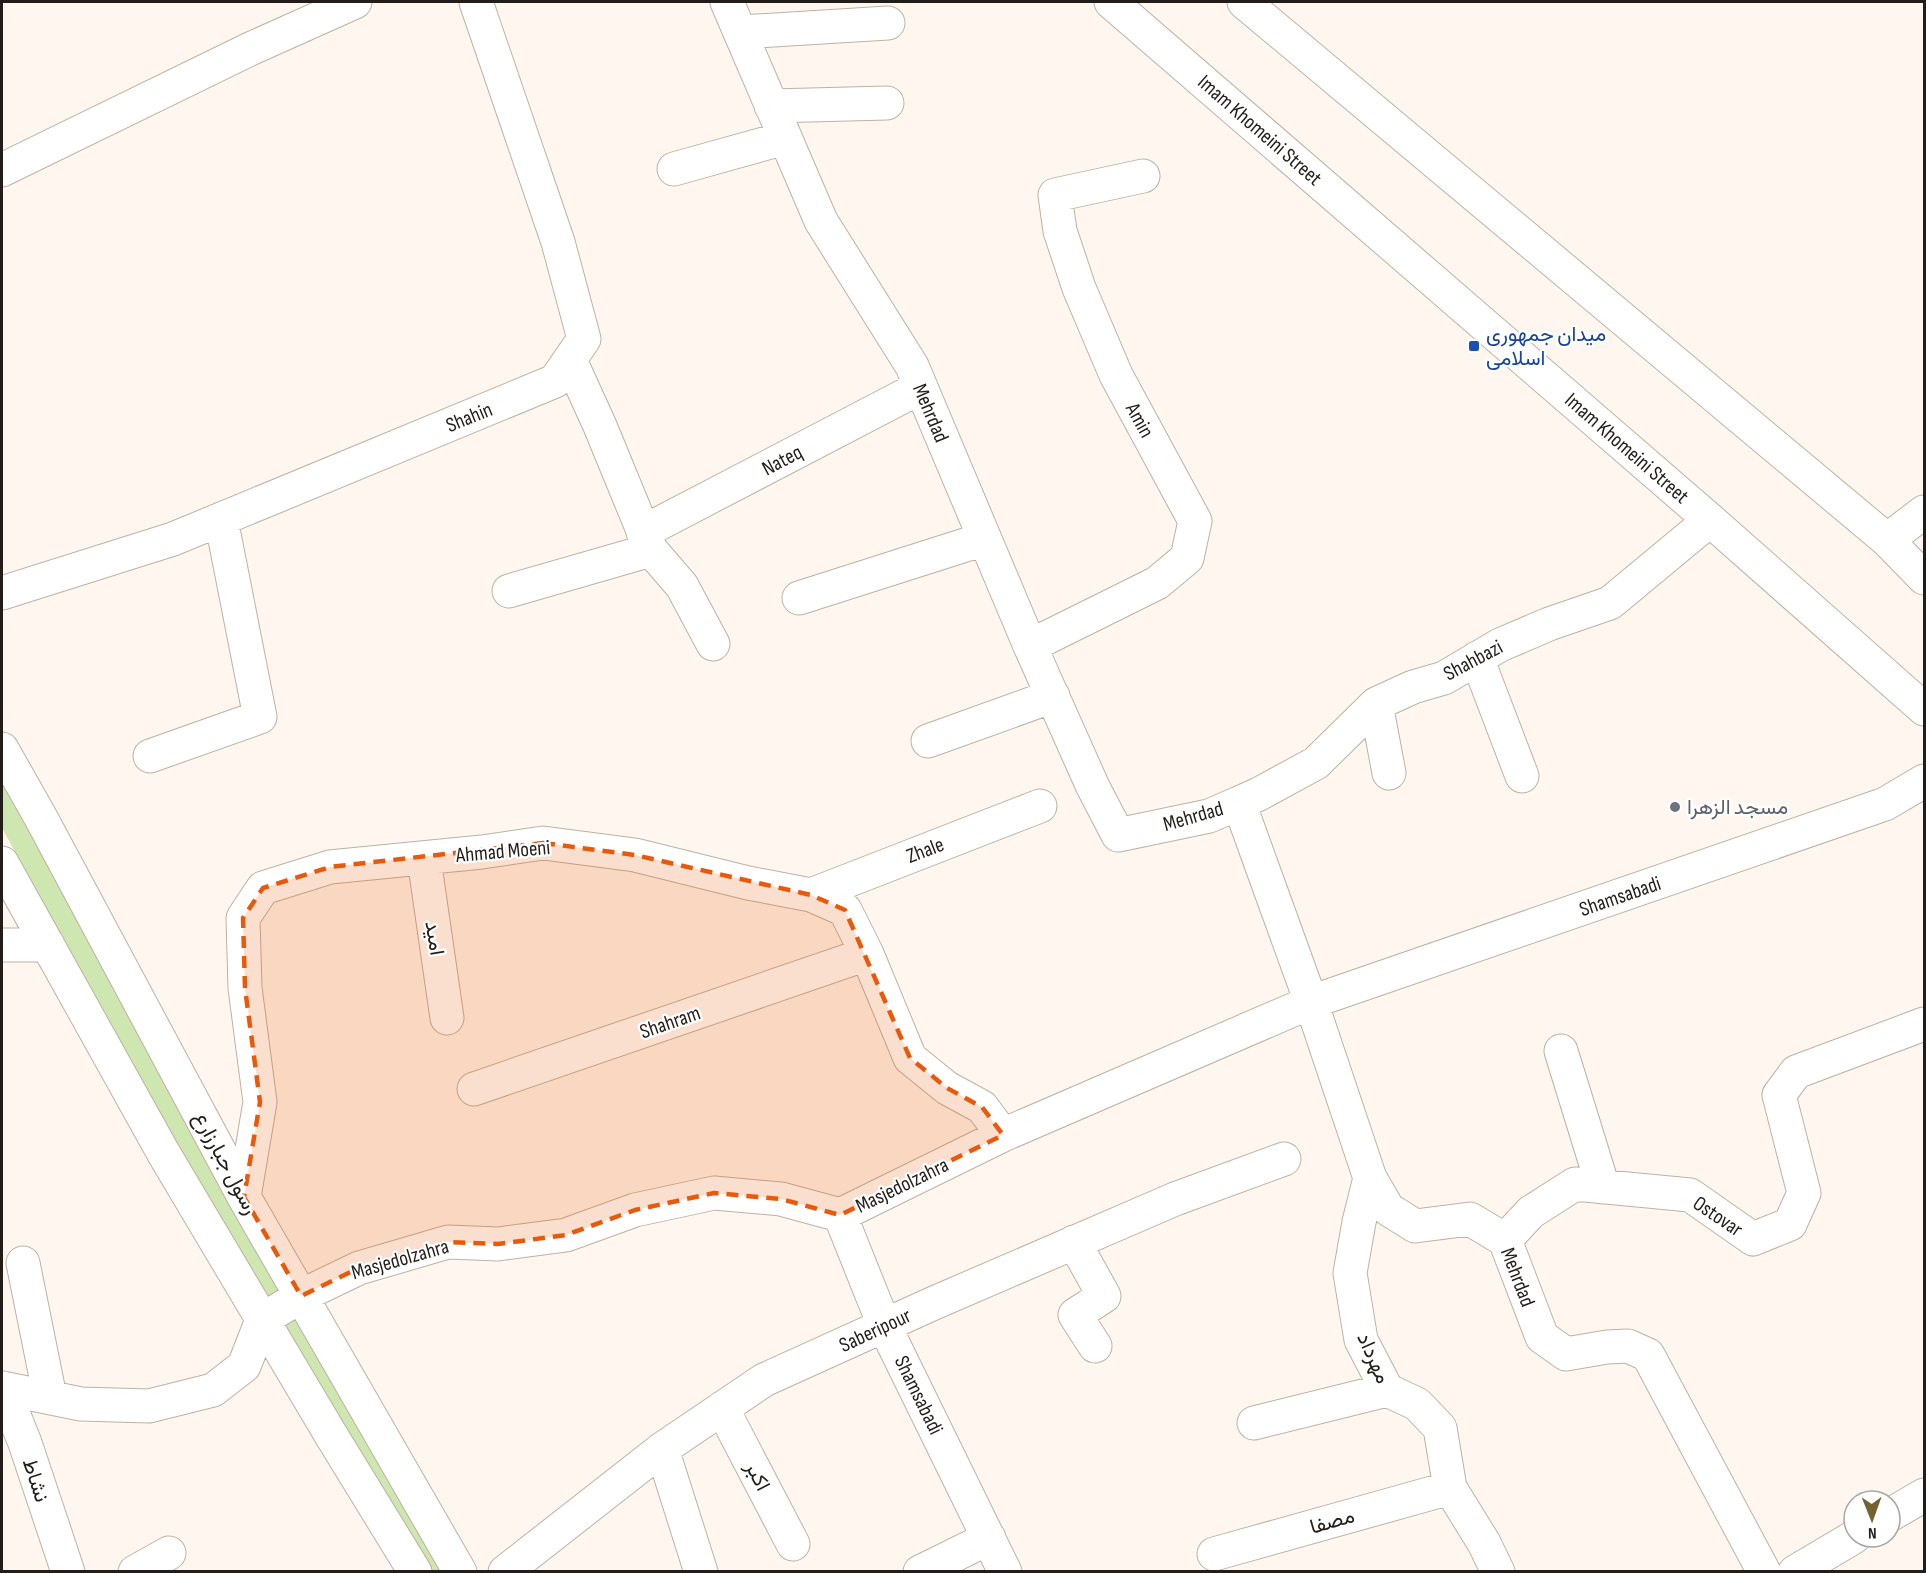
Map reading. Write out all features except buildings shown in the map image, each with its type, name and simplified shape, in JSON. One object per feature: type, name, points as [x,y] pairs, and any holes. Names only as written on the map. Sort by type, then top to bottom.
[{"type":"street","points":[[2,170],[250,49],[355,2]]},
{"type":"street","name":"Shahin","points":[[2,593],[173,539],[555,381],[584,339],[558,242],[476,2]]},
{"type":"street","name":"Mehrdad","points":[[727,2],[821,221],[912,366],[1030,646],[1093,787],[1118,835],[1209,816],[1239,803],[1311,1002],[1370,1178],[1388,1209],[1415,1226],[1470,1219],[1505,1240],[1542,1336],[1566,1354],[1628,1346],[1648,1355],[1764,1572]]},
{"type":"street","name":"Imam Khomeini Street","points":[[1111,2],[1710,520],[1924,709]]},
{"type":"street","points":[[1244,2],[1887,540],[1924,578]]},
{"type":"street","points":[[740,32],[888,23]]},
{"type":"street","points":[[771,106],[887,103]]},
{"type":"street","points":[[674,169],[785,138]]},
{"type":"street","name":"Amin","points":[[1030,646],[1157,583],[1187,558],[1195,521],[1116,375],[1067,254],[1060,231],[1055,195],[1143,176]]},
{"type":"street","points":[[570,360],[647,541],[682,586],[713,644]]},
{"type":"street","name":"Nateq","points":[[509,591],[647,541],[921,387]]},
{"type":"street","points":[[1887,540],[1924,512]]},
{"type":"street","points":[[150,756],[260,717],[221,519]]},
{"type":"street","name":"Shahbazi","points":[[1239,803],[1316,763],[1376,704],[1413,687],[1444,678],[1500,645],[1549,624],[1610,603],[1710,520]]},
{"type":"street","points":[[800,598],[984,539]]},
{"type":"street","points":[[1477,658],[1522,776]]},
{"type":"street","points":[[928,741],[1053,696]]},
{"type":"street","points":[[1376,704],[1389,773]]},
{"type":"street","name":"رسول جبارزارع","points":[[2,749],[47,828],[244,1197],[460,1572]]},
{"type":"street","name":"Shamsabadi","points":[[1311,1002],[1885,804],[1924,781]]},
{"type":"street","name":"Zhale","points":[[811,895],[1040,806]]},
{"type":"street","name":"Ahmad Moeni","points":[[244,1197],[260,1102],[245,988],[243,918],[263,888],[330,867],[423,859],[543,843],[635,855],[748,883],[811,895],[845,910],[867,954],[910,1058],[947,1088],[982,1107],[1003,1135]]},
{"type":"street","name":"امید","points":[[423,859],[447,1018]]},
{"type":"street","points":[[2,863],[164,1154],[415,1572]]},
{"type":"street","points":[[2,945],[48,945]]},
{"type":"street","name":"Shahram","points":[[474,1089],[867,954]]},
{"type":"street","name":"Masjedolzahra","points":[[262,1320],[301,1296],[359,1268],[448,1242],[498,1244],[566,1235],[635,1210],[714,1193],[781,1199],[840,1215],[1003,1135],[1311,1002]]},
{"type":"street","name":"Ostovar","points":[[1505,1240],[1531,1212],[1575,1184],[1690,1195],[1753,1239],[1790,1224],[1804,1193],[1779,1095],[1796,1072],[1924,1024]]},
{"type":"street","points":[[1561,1051],[1603,1187]]},
{"type":"street","name":"Saberipour","points":[[505,1572],[662,1449],[764,1380],[884,1325],[1175,1199],[1284,1159]]},
{"type":"street","name":"مهرداد","points":[[1370,1178],[1350,1273],[1361,1340],[1387,1390],[1418,1404],[1440,1428],[1450,1488],[1498,1572]]},
{"type":"street","name":"Shamsabadi","points":[[840,1215],[884,1325],[1005,1572]]},
{"type":"street","points":[[1074,1242],[1104,1296],[1075,1315],[1095,1346]]},
{"type":"street","points":[[23,1263],[50,1397]]},
{"type":"street","points":[[2,1388],[81,1404],[149,1406],[213,1390],[244,1366],[262,1320]]},
{"type":"street","name":"نشاط","points":[[2,1388],[25,1443],[68,1572]]},
{"type":"street","points":[[1254,1423],[1387,1390]]},
{"type":"street","name":"اکبر","points":[[723,1408],[793,1544]]},
{"type":"street","points":[[662,1449],[700,1572]]},
{"type":"street","name":"مصفا","points":[[1214,1554],[1450,1488]]},
{"type":"street","points":[[1902,1508],[1924,1495]]},
{"type":"street","points":[[920,1572],[990,1538]]},
{"type":"street","points":[[1795,1572],[1842,1544]]},
{"type":"street","points":[[135,1572],[169,1553]]},
{"type":"highlighted area","points":[[543,843],[635,855],[811,895],[845,910],[910,1058],[947,1088],[982,1107],[1003,1135],[840,1215],[781,1199],[714,1193],[635,1210],[566,1235],[498,1244],[448,1242],[359,1268],[301,1296],[244,1197],[260,1102],[245,988],[243,918],[263,888],[330,867]]},
{"type":"green space","points":[[2,778],[286,1292],[266,1305],[2,828]]},
{"type":"green space","points":[[298,1306],[452,1571],[425,1571],[273,1324]]},
{"type":"place","name":"میدان جمهوری اسلامی","points":[[1474,346]]},
{"type":"place","name":"مسجد الزهرا","points":[[1675,807]]}]
